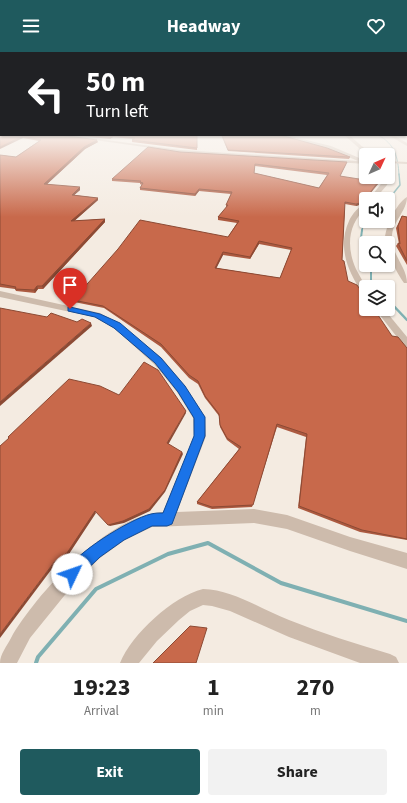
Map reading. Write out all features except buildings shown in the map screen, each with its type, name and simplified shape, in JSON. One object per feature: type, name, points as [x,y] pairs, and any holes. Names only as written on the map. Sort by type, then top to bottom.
[{"type":"street","points":[[312,160],[359,163]]},
{"type":"street","points":[[395,162],[407,163]]},
{"type":"street","points":[[378,192],[385,184]]},
{"type":"street","points":[[407,199],[397,212],[388,238],[390,247],[407,281]]},
{"type":"street","points":[[359,212],[354,217],[349,227],[347,239],[348,255],[352,269],[359,280]]},
{"type":"street","points":[[0,294],[97,315],[117,326],[158,361],[182,389],[199,417],[200,436],[167,519]]},
{"type":"street","points":[[385,316],[407,344]]},
{"type":"street","points":[[7,663],[24,632],[53,595],[72,574],[95,552],[120,535],[151,520],[254,516],[287,522],[350,544],[407,561]]},
{"type":"street","points":[[129,663],[161,625],[184,605],[202,597],[226,601],[275,623],[355,653],[390,663]]},
{"type":"waterway","points":[[397,160],[399,175]]},
{"type":"waterway","points":[[394,192],[400,185],[399,174]]},
{"type":"waterway","points":[[361,236],[362,230]]},
{"type":"waterway","points":[[371,272],[371,280]]},
{"type":"waterway","points":[[395,307],[407,320]]},
{"type":"waterway","points":[[36,663],[38,657],[96,589],[168,554],[208,543],[281,583],[407,621]]},
{"type":"route","points":[[70,309],[97,315],[117,326],[158,361],[182,389],[199,417],[200,436],[167,519],[151,520],[120,535],[95,552],[72,574]]}]
